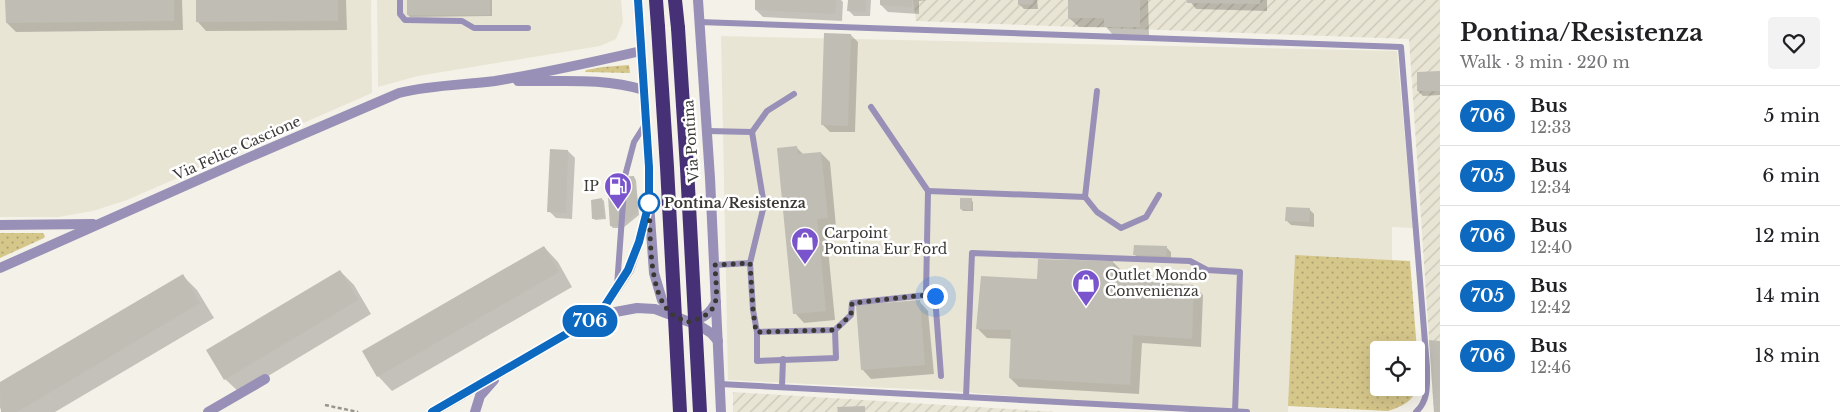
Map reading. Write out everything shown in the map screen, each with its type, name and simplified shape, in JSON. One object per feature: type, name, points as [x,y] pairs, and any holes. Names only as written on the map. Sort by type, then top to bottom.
[{"type":"highway","name":"Via Pontina","points":[[656,0],[680,412]]},
{"type":"highway","name":"Via Pontina","points":[[675,0],[687,168],[700,412]]},
{"type":"street","points":[[638,0],[655,280],[662,300],[673,316]]},
{"type":"street","name":"Via Pontina","points":[[698,0],[708,131],[722,412]]},
{"type":"street","name":"Via Felice Cascione","points":[[0,268],[252,156],[400,93],[494,81],[578,66],[641,51]]},
{"type":"street","name":"Via Felice Cascione","points":[[494,81],[605,82],[644,90]]},
{"type":"street","points":[[599,315],[617,290],[636,254],[649,203]]},
{"type":"street","points":[[0,225],[99,224]]},
{"type":"street","points":[[688,322],[705,317],[713,309],[716,302]]},
{"type":"street","points":[[432,412],[599,315],[641,308],[654,309],[706,330],[718,341]]},
{"type":"street","points":[[475,412],[480,396],[502,372]]},
{"type":"street","points":[[208,412],[265,379]]},
{"type":"lane","points":[[400,0],[400,14],[405,20],[462,21],[474,28],[528,28]]},
{"type":"lane","points":[[700,22],[1401,47],[1427,368],[1425,400],[1416,412]]},
{"type":"lane","points":[[1097,91],[1085,197],[1097,212],[1121,228],[1146,217],[1159,195]]},
{"type":"lane","points":[[794,94],[767,111],[752,132],[764,204],[750,263],[758,360],[836,358],[835,330]]},
{"type":"lane","points":[[871,107],[928,191],[926,295]]},
{"type":"lane","points":[[617,290],[625,176],[634,142],[646,122]]},
{"type":"lane","points":[[708,131],[752,132]]},
{"type":"lane","points":[[928,191],[1085,197]]},
{"type":"lane","points":[[966,397],[972,253],[1190,261],[1207,270],[1240,272],[1235,412]]},
{"type":"lane","points":[[715,265],[750,263]]},
{"type":"lane","points":[[756,332],[835,330],[851,315],[852,303],[926,295],[935,296],[942,376]]},
{"type":"lane","points":[[782,388],[784,360]]},
{"type":"lane","points":[[720,384],[1247,412]]},
{"type":"path","points":[[325,406],[358,412]]},
{"type":"shaded area","points":[[0,0],[371,0],[372,93],[127,200],[93,211],[59,217],[0,217]]},
{"type":"shaded area","points":[[377,0],[621,0],[623,22],[616,39],[600,46],[418,76],[378,87]]},
{"type":"shaded area","points":[[913,0],[1440,0],[1440,412],[1434,412],[1409,39],[916,21]]},
{"type":"shaded area","points":[[721,36],[1397,51],[1413,228],[1392,227],[1392,260],[1295,256],[1288,412],[1205,412],[950,391],[728,380]]},
{"type":"shaded area","points":[[629,65],[630,73],[585,72],[586,70],[603,67]]},
{"type":"shaded area","points":[[0,233],[43,233],[45,236],[0,258]]},
{"type":"shaded area","points":[[1295,255],[1410,261],[1416,341],[1370,341],[1370,396],[1413,396],[1407,403],[1388,411],[1288,406]]},
{"type":"shaded area","points":[[733,392],[1057,412],[733,412]]},
{"type":"building","points":[[5,0],[174,0],[174,21],[6,23]]},
{"type":"building","points":[[196,0],[338,0],[338,21],[196,22]]},
{"type":"building","points":[[407,0],[490,0],[490,15],[407,15]]},
{"type":"building","points":[[755,0],[836,0],[835,14],[755,10]]},
{"type":"building","points":[[848,0],[866,0],[866,12],[847,11]]},
{"type":"building","points":[[880,0],[912,0],[912,7],[880,5]]},
{"type":"building","points":[[1018,0],[1033,0],[1033,4],[1018,5]]},
{"type":"building","points":[[1068,0],[1140,0],[1140,27],[1104,27],[1104,18],[1068,18]]},
{"type":"building","points":[[1187,0],[1260,0],[1260,4],[1187,3]]},
{"type":"building","points":[[824,33],[851,34],[848,126],[821,125]]},
{"type":"building","points":[[1440,71],[1440,91],[1417,91],[1417,72]]},
{"type":"building","name":"Carpoint Pontina Eur Ford","points":[[797,146],[798,154],[821,152],[828,218],[817,219],[826,311],[793,314],[777,148]]},
{"type":"building","points":[[550,149],[568,150],[566,213],[547,212]]},
{"type":"building","points":[[634,176],[638,212],[621,226],[610,226],[608,197],[617,196],[616,177]]},
{"type":"building","points":[[602,198],[604,217],[592,219],[591,200]]},
{"type":"building","points":[[960,198],[972,198],[971,210],[960,209]]},
{"type":"building","points":[[1286,207],[1310,208],[1309,222],[1285,221]]},
{"type":"building","points":[[1134,245],[1167,246],[1166,256],[1133,255]]},
{"type":"building","points":[[544,246],[559,272],[377,377],[362,351]]},
{"type":"building","name":"Outlet Mondo Convenienza","points":[[1038,259],[1113,261],[1113,279],[1194,285],[1192,339],[1133,335],[1130,385],[1009,378],[1011,330],[976,329],[981,276],[1037,279]]},
{"type":"building","points":[[340,270],[358,300],[224,380],[206,350]]},
{"type":"building","points":[[183,274],[200,303],[17,412],[1,412],[0,382]]},
{"type":"building","points":[[920,300],[925,365],[861,370],[856,305]]},
{"type":"building","points":[[1429,340],[1440,341],[1440,412],[1434,412]]},
{"type":"building","points":[[865,406],[865,412],[838,412],[837,407]]},
{"type":"bus line","name":"706","points":[[432,412],[573,332],[599,315],[628,270],[636,254],[649,203],[649,167],[638,0]]},
{"type":"place","name":"Pontina/Resistenza","points":[[649,203]]},
{"type":"place","name":"IP","points":[[618,210]]},
{"type":"place","name":"Carpoint Pontina Eur Ford","points":[[805,265]]},
{"type":"place","name":"Outlet Mondo Convenienza","points":[[1086,307]]},
{"type":"route","points":[[649,203],[656,285],[666,308],[673,316],[688,322],[705,317],[713,309],[716,302],[715,265],[750,263],[756,332],[835,330],[851,315],[852,303],[926,295],[935,296]]}]
